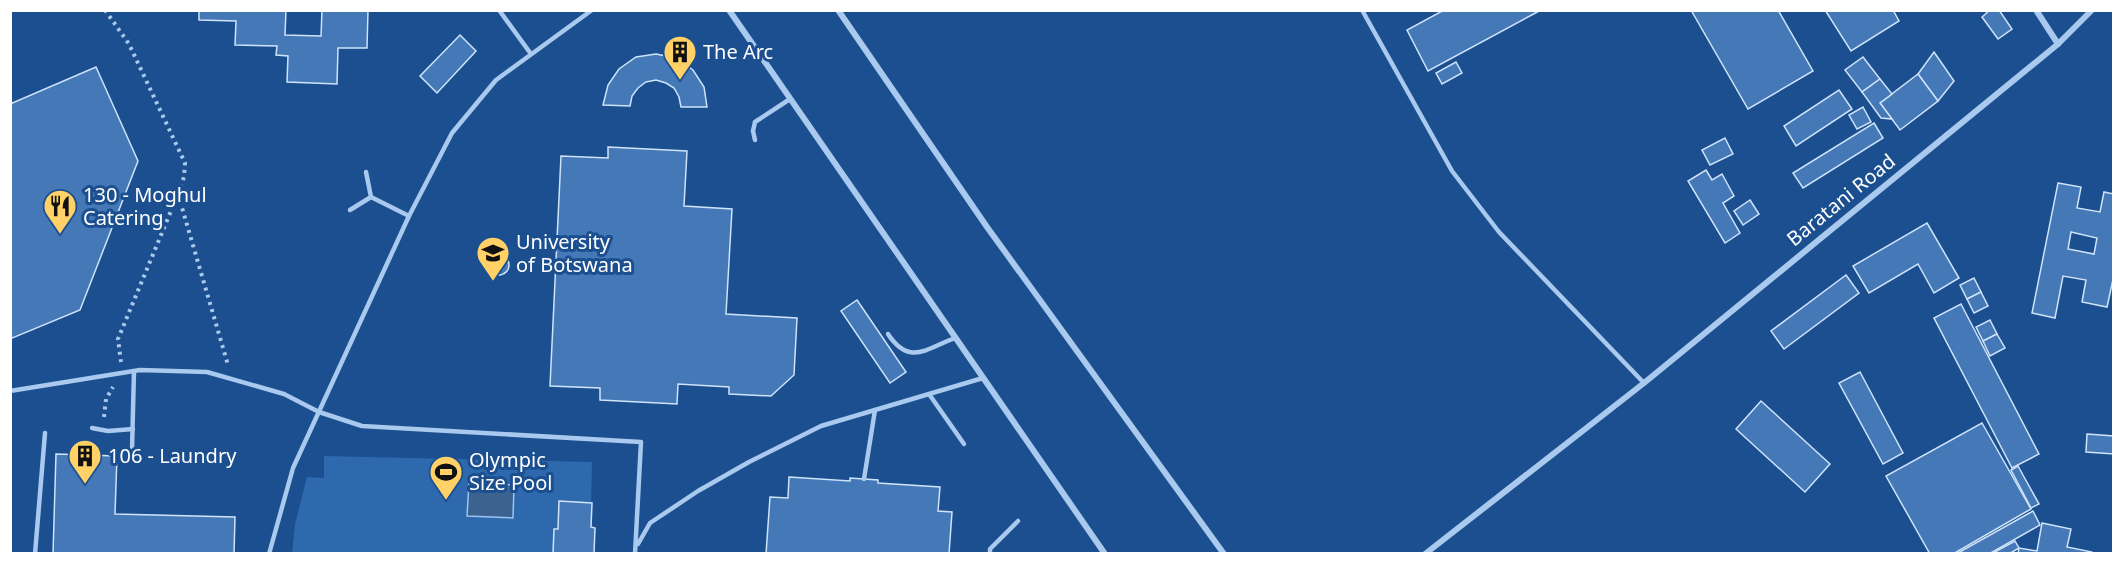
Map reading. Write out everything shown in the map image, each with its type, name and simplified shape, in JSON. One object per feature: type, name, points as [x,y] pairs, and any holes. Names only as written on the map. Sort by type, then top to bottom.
[{"type":"street","points":[[729,10],[1105,554]]},
{"type":"street","points":[[838,10],[987,227],[1224,554]]},
{"type":"street","points":[[2036,10],[2058,44]]},
{"type":"street","name":"Baratani Road","points":[[1425,554],[1644,383],[2058,44],[2092,10]]},
{"type":"lane","points":[[499,10],[531,54]]},
{"type":"lane","points":[[269,554],[293,468],[409,216],[452,133],[496,80],[592,10]]},
{"type":"lane","points":[[1362,10],[1452,171],[1499,232],[1644,383]]},
{"type":"lane","points":[[755,140],[753,131],[756,122],[790,99]]},
{"type":"lane","points":[[366,172],[371,197]]},
{"type":"lane","points":[[371,197],[409,216]]},
{"type":"lane","points":[[350,210],[371,197]]},
{"type":"lane","points":[[888,334],[897,347],[906,352],[916,353],[955,338]]},
{"type":"lane","points":[[134,371],[132,450],[136,459]]},
{"type":"lane","points":[[10,391],[134,371],[207,372],[284,394],[319,412],[362,426],[641,442],[635,553]]},
{"type":"lane","points":[[635,553],[640,537],[650,523],[698,491],[749,462],[821,426],[983,378]]},
{"type":"lane","points":[[929,394],[964,444]]},
{"type":"lane","points":[[864,479],[875,410]]},
{"type":"lane","points":[[92,428],[133,429]]},
{"type":"lane","points":[[35,554],[45,433]]},
{"type":"lane","points":[[990,554],[990,549],[1018,521]]},
{"type":"path","points":[[103,430],[106,399],[122,373],[118,339],[178,194],[184,177],[185,163],[129,44],[105,10]]},
{"type":"path","points":[[178,194],[233,380]]},
{"type":"shaded area","name":"Olympic Size Pool","points":[[324,456],[592,462],[590,553],[292,554],[295,524],[307,477],[324,478]]},
{"type":"shaded area","points":[[469,483],[514,485],[513,518],[467,516]]},
{"type":"building","points":[[199,10],[286,10],[285,35],[321,36],[322,10],[368,10],[367,48],[338,48],[337,84],[287,82],[288,56],[276,55],[277,46],[235,45],[236,21],[199,20]]},
{"type":"building","points":[[1444,10],[1541,10],[1428,71],[1407,30]]},
{"type":"building","points":[[1691,10],[1778,10],[1813,71],[1748,109]]},
{"type":"building","points":[[1825,10],[1893,10],[1899,21],[1851,51]]},
{"type":"building","points":[[1990,10],[1999,10],[2012,29],[1998,39],[1982,17]]},
{"type":"building","points":[[460,35],[476,51],[437,93],[420,76]]},
{"type":"building","points":[[1934,52],[1954,81],[1938,101],[1918,74]]},
{"type":"building","name":"The Arc","points":[[656,54],[676,58],[693,70],[704,87],[707,107],[681,107],[674,88],[656,80],[646,82],[638,88],[632,96],[630,106],[603,105],[608,85],[619,69],[636,57]]},
{"type":"building","points":[[1863,57],[1880,79],[1862,92],[1845,70]]},
{"type":"building","points":[[1456,62],[1462,73],[1442,84],[1436,73]]},
{"type":"building","name":"130 - Moghul Catering","points":[[96,67],[138,161],[80,310],[10,339],[10,104]]},
{"type":"building","points":[[1918,74],[1938,101],[1900,130],[1880,103]]},
{"type":"building","points":[[1880,79],[1892,94],[1880,103],[1892,119],[1881,118],[1862,92]]},
{"type":"building","points":[[1839,90],[1852,109],[1796,146],[1784,126]]},
{"type":"building","points":[[1863,107],[1871,122],[1857,129],[1849,115]]},
{"type":"building","points":[[1874,123],[1883,138],[1803,188],[1793,173]]},
{"type":"building","points":[[1725,138],[1733,154],[1710,165],[1702,150]]},
{"type":"building","points":[[608,147],[687,151],[684,206],[732,209],[726,314],[797,318],[794,375],[771,396],[729,394],[729,387],[678,384],[677,404],[600,400],[600,388],[550,386],[561,156],[608,158]]},
{"type":"building","points":[[1706,170],[1712,180],[1722,174],[1734,196],[1723,203],[1740,233],[1725,243],[1688,181]]},
{"type":"building","points":[[2058,183],[2081,187],[2077,208],[2100,212],[2104,192],[2114,194],[2114,275],[2107,307],[2082,302],[2086,280],[2063,276],[2055,318],[2032,313]],"holes":[[[2071,232],[2097,238],[2094,254],[2068,249]]]},
{"type":"building","points":[[1750,200],[1759,214],[1743,225],[1734,211]]},
{"type":"building","points":[[1927,223],[1959,278],[1934,293],[1918,264],[1869,293],[1853,266]]},
{"type":"building","points":[[499,255],[506,258],[509,265],[506,272],[499,275],[492,272],[489,265],[492,258]]},
{"type":"building","points":[[1846,275],[1859,293],[1784,349],[1771,331]]},
{"type":"building","points":[[1974,278],[1981,292],[1967,299],[1960,285]]},
{"type":"building","points":[[1981,292],[1988,306],[1974,313],[1967,299]]},
{"type":"building","points":[[857,300],[906,372],[890,383],[841,311]]},
{"type":"building","points":[[1961,304],[2039,454],[2012,468],[1934,318]]},
{"type":"building","points":[[1990,320],[1997,334],[1983,341],[1976,327]]},
{"type":"building","points":[[1997,334],[2005,348],[1990,356],[1983,341]]},
{"type":"building","points":[[1860,372],[1903,453],[1883,464],[1839,383]]},
{"type":"building","points":[[1761,401],[1830,464],[1805,492],[1736,429]]},
{"type":"building","points":[[1982,423],[2031,509],[1953,554],[1930,554],[1886,476]]},
{"type":"building","points":[[2087,434],[2114,436],[2114,454],[2086,452]]},
{"type":"building","name":"106 - Laundry","points":[[56,454],[117,456],[115,514],[235,517],[234,554],[53,554]]},
{"type":"building","points":[[2018,466],[2039,504],[2031,508],[2011,470]]},
{"type":"building","points":[[789,477],[850,481],[850,478],[878,480],[878,483],[940,487],[938,511],[952,512],[949,554],[766,554],[770,497],[788,498]]},
{"type":"building","points":[[559,501],[592,503],[591,527],[595,528],[594,554],[553,554],[554,529],[558,529]]},
{"type":"building","points":[[2033,511],[2040,525],[1989,554],[1956,554]]},
{"type":"building","points":[[2042,523],[2071,529],[2067,547],[2092,552],[2092,554],[2018,554],[2019,548],[2037,551]]},
{"type":"building","points":[[2015,541],[2019,548],[2009,554],[1991,554]]},
{"type":"place","name":"The Arc","points":[[680,81]]},
{"type":"place","name":"130 - Moghul Catering","points":[[60,235]]},
{"type":"place","name":"University of Botswana","points":[[493,282]]},
{"type":"place","name":"106 - Laundry","points":[[85,485]]},
{"type":"place","name":"Olympic Size Pool","points":[[446,501]]}]
